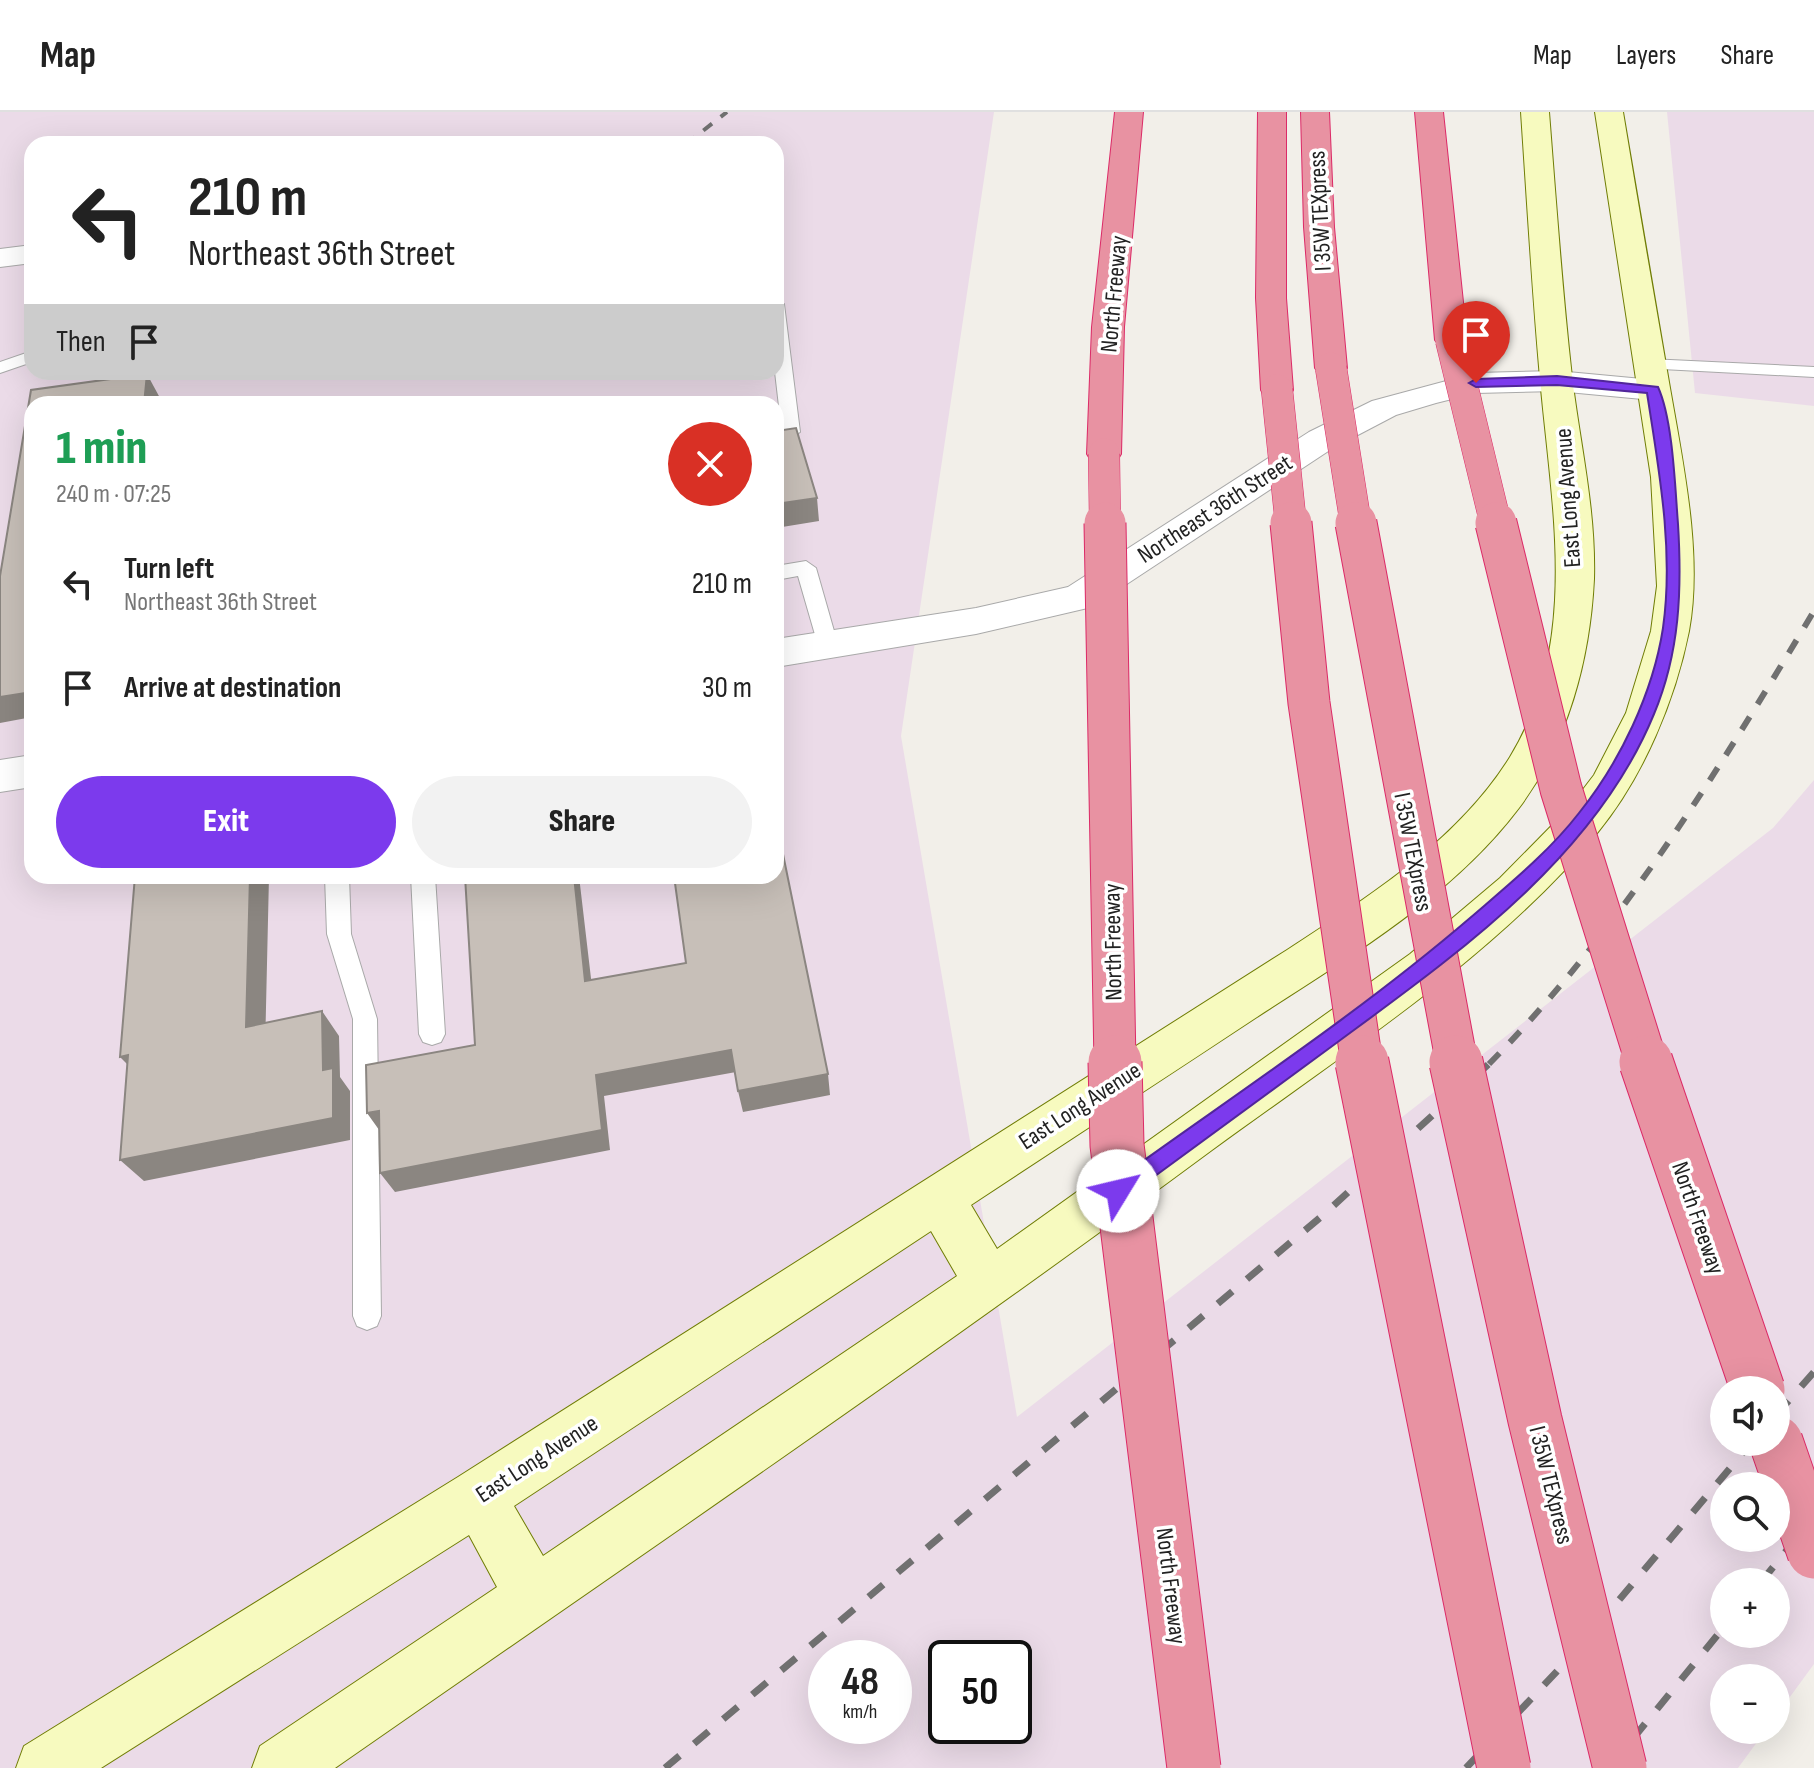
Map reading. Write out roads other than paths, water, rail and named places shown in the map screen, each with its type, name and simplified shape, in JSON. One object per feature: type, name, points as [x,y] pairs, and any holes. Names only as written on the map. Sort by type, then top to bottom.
[{"type":"highway","name":"North Freeway","points":[[1129,112],[1108,327],[1104,454],[1117,1145],[1194,1768]]},
{"type":"highway","name":"I 35W TEXpress","points":[[1272,112],[1271,298],[1277,390],[1310,717],[1363,1069],[1504,1768]]},
{"type":"highway","name":"I 35W TEXpress","points":[[1315,112],[1319,227],[1331,368],[1379,671],[1442,1005],[1495,1254],[1602,1699],[1623,1768]]},
{"type":"highway","name":"North Freeway","points":[[1429,112],[1451,340],[1561,789],[1669,1135],[1753,1376]]},
{"type":"highway","points":[[1781,1456],[1814,1552]]},
{"type":"main road","name":"East Long Avenue","points":[[46,1768],[478,1497],[1378,912],[1472,830],[1523,770],[1540,737],[1562,669],[1574,588],[1573,508],[1557,381],[1535,112]]},
{"type":"main road","points":[[282,1768],[990,1284],[1426,967],[1525,880],[1583,821],[1608,786],[1646,713],[1670,631],[1673,550],[1668,477],[1609,112]]},
{"type":"main road","points":[[939,1198],[990,1284]]},
{"type":"main road","points":[[478,1497],[534,1597]]},
{"type":"street","points":[[0,258],[24,255]]},
{"type":"street","name":"Northeast 36th Street","points":[[784,652],[976,621],[1079,598],[1321,440],[1384,408],[1476,383],[1651,377]]},
{"type":"street","points":[[0,776],[24,772]]},
{"type":"lane","points":[[0,368],[24,359]]},
{"type":"lane","points":[[784,372],[791,432]]},
{"type":"lane","points":[[1651,377],[1814,372]]},
{"type":"lane","points":[[784,572],[806,568],[828,645]]},
{"type":"lane","points":[[337,884],[339,934],[365,1019],[367,1316]]},
{"type":"lane","points":[[423,884],[432,1034]]},
{"type":"railway","points":[[696,136],[727,112]]},
{"type":"railway","points":[[1490,1063],[1537,1013],[1625,904],[1704,789],[1814,611]]},
{"type":"railway","points":[[665,1768],[1322,1216],[1490,1063]]},
{"type":"railway","points":[[1790,1399],[1814,1372]]},
{"type":"railway","points":[[1466,1768],[1576,1651],[1740,1456]]},
{"type":"railway","points":[[1772,1568],[1814,1517]]},
{"type":"railway","points":[[1609,1768],[1710,1644]]}]
